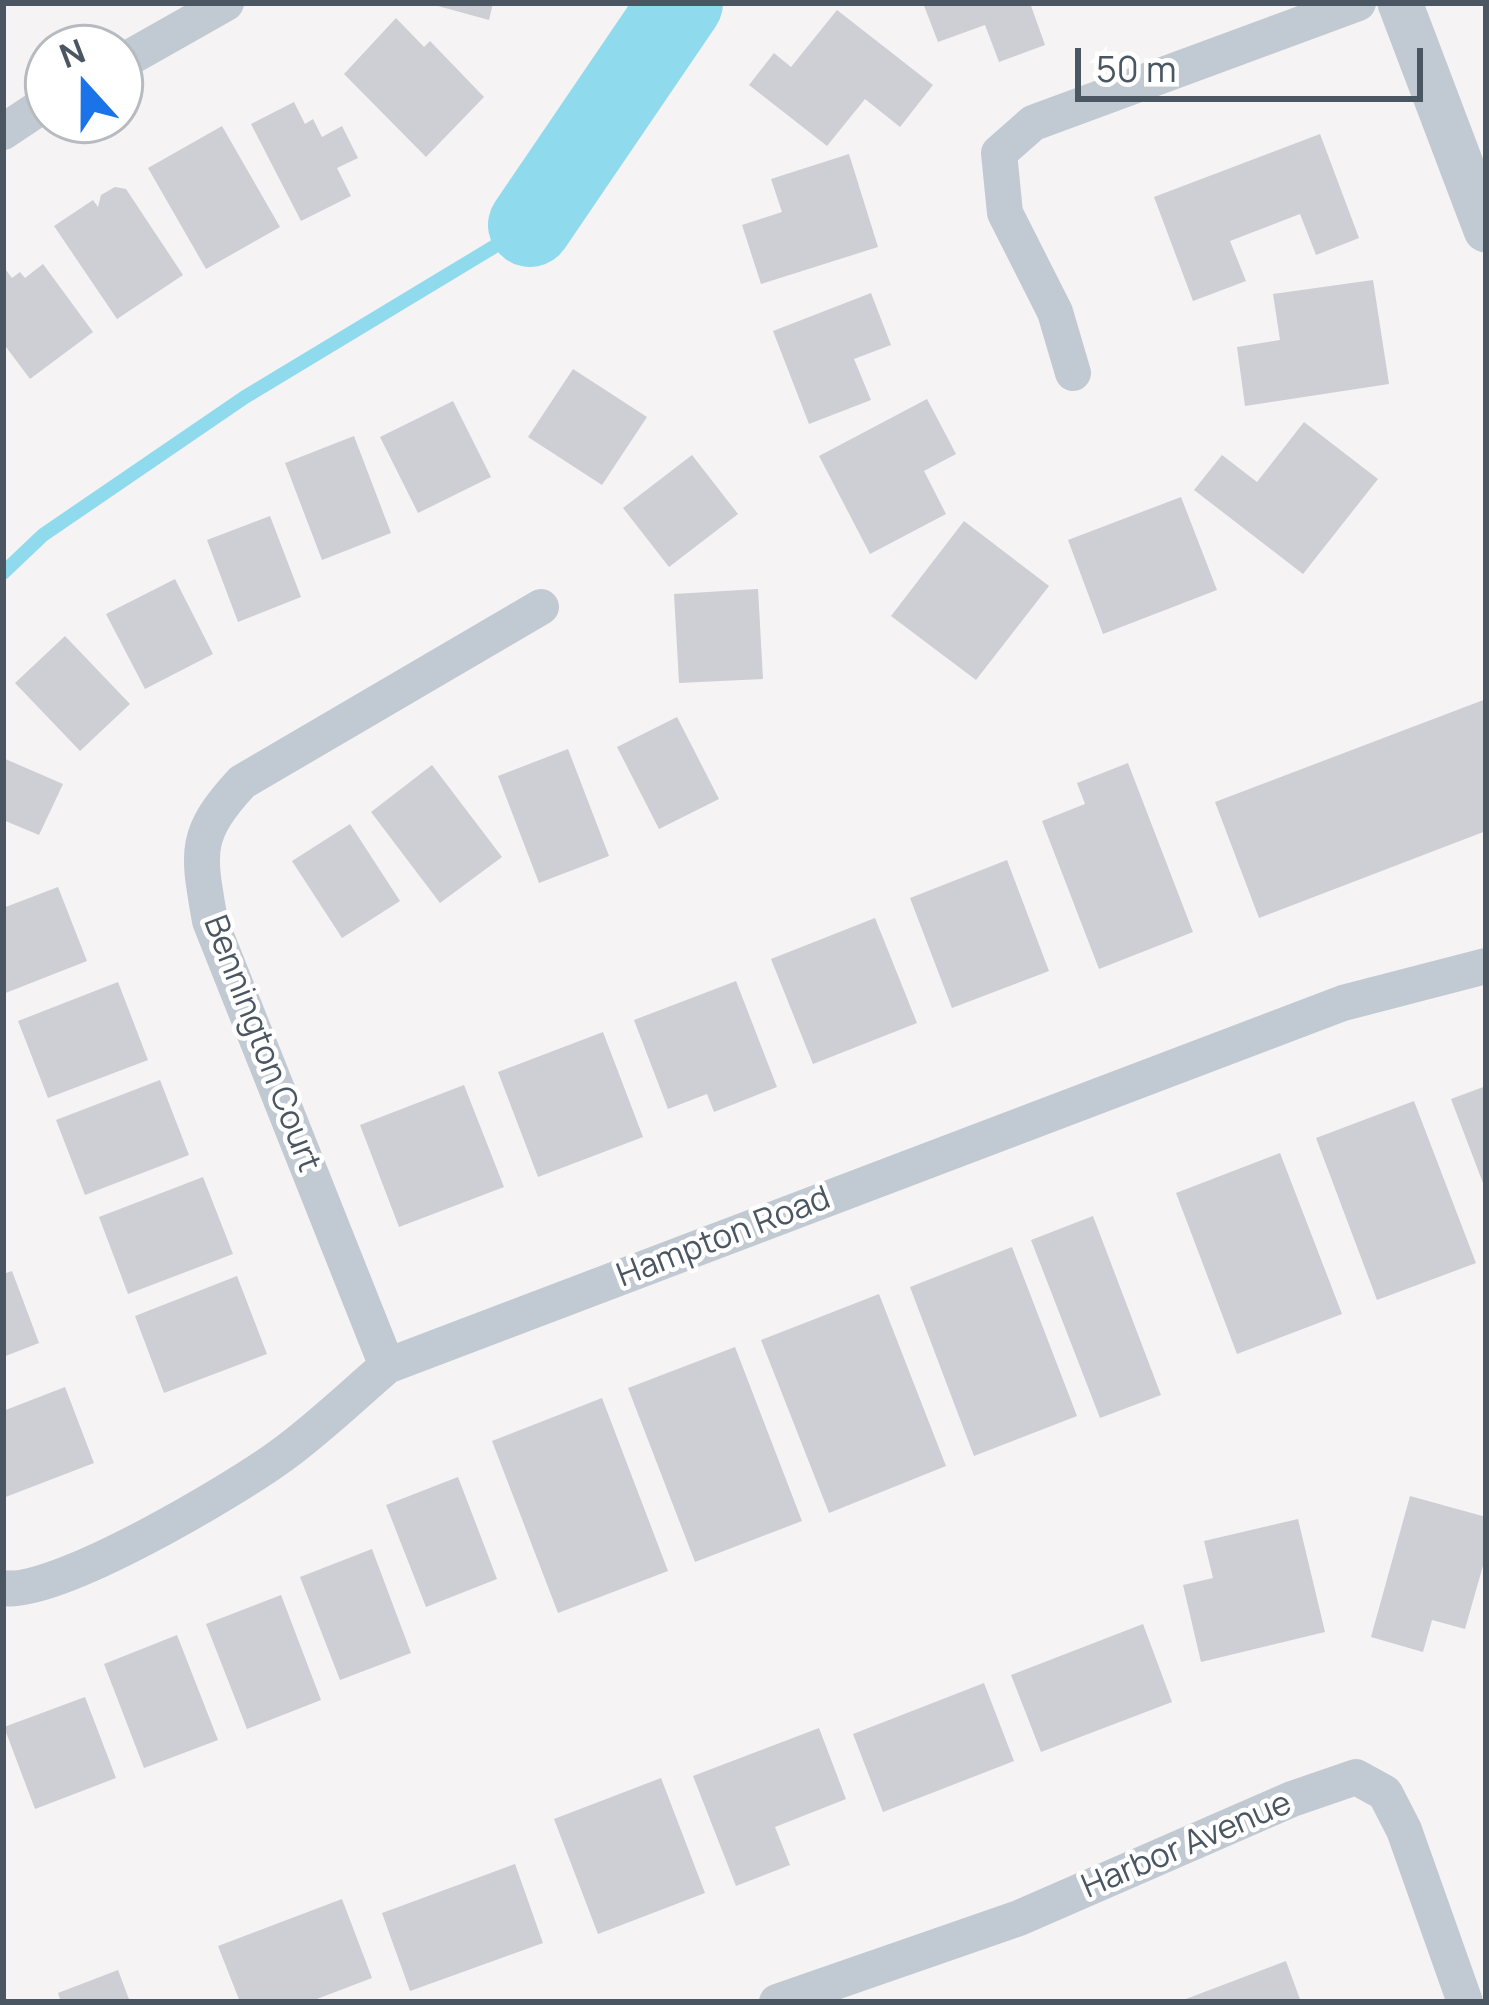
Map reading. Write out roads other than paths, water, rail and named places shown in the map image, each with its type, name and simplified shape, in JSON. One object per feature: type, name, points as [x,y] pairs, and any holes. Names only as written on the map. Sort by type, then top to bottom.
[{"type":"street","points":[[144,49],[226,3]]},
{"type":"street","points":[[1073,373],[1055,312],[1005,212],[1000,153],[1033,123],[1358,3]]},
{"type":"street","points":[[1400,3],[1486,230]]},
{"type":"street","name":"Bennington Court","points":[[387,1366],[210,921],[200,865],[208,820],[242,782],[541,607]]},
{"type":"street","name":"Hampton Road","points":[[3,1588],[76,1572],[157,1529],[280,1457],[387,1366],[1343,1003],[1486,965]]},
{"type":"street","name":"Harbor Avenue","points":[[777,2002],[1019,1918],[1292,1799],[1356,1778],[1385,1792],[1404,1830],[1465,2002]]},
{"type":"waterway","points":[[530,225],[681,3]]},
{"type":"waterway","points":[[3,573],[43,535],[245,397],[530,225]]}]
